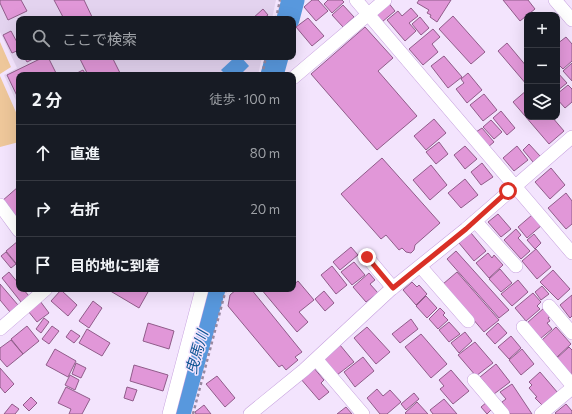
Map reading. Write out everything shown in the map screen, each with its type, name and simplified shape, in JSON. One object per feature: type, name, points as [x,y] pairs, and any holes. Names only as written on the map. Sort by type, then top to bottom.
[{"type":"street","points":[[356,0],[572,253]]},
{"type":"street","points":[[296,75],[385,0]]},
{"type":"street","points":[[555,0],[572,20]]},
{"type":"street","points":[[250,414],[316,359],[393,288],[572,137]]},
{"type":"street","points":[[0,205],[16,227]]},
{"type":"street","points":[[475,220],[516,266]]},
{"type":"street","points":[[367,257],[393,288]]},
{"type":"street","points":[[420,266],[468,321]]},
{"type":"street","points":[[0,329],[43,292]]},
{"type":"street","points":[[169,414],[201,292]]},
{"type":"street","points":[[549,306],[572,333]]},
{"type":"street","points":[[523,327],[571,392],[541,414]]},
{"type":"street","points":[[316,359],[363,414]]},
{"type":"street","points":[[474,380],[503,414]]},
{"type":"path","points":[[277,16],[280,0]]},
{"type":"path","points":[[263,72],[265,60]]},
{"type":"path","points":[[193,414],[225,292]]},
{"type":"shaded area","points":[[0,0],[276,0],[273,16],[16,16],[16,60],[261,60],[259,72],[16,72],[16,101],[4,75],[17,68],[0,32]]},
{"type":"shaded area","points":[[0,42],[11,67],[0,74]]},
{"type":"shaded area","points":[[0,76],[16,112],[16,143],[0,147]]},
{"type":"water","points":[[232,60],[244,60],[249,66],[243,72],[223,72],[221,70]]},
{"type":"building","points":[[0,0],[21,0],[27,11],[8,20]]},
{"type":"building","points":[[54,0],[84,0],[92,16],[62,16]]},
{"type":"building","points":[[312,0],[318,0],[328,11],[316,21],[304,7]]},
{"type":"building","points":[[328,0],[342,0],[344,2],[332,13],[324,4]]},
{"type":"building","points":[[419,0],[451,0],[437,22],[427,13],[429,10],[417,3]]},
{"type":"building","points":[[503,0],[528,0],[535,9],[531,12],[524,12],[524,18],[520,21]]},
{"type":"building","points":[[387,1],[395,11],[382,22],[374,13]]},
{"type":"building","points":[[343,5],[354,17],[343,27],[332,15]]},
{"type":"building","points":[[411,8],[418,16],[409,23],[416,31],[405,41],[387,20],[398,11],[402,16]]},
{"type":"building","points":[[263,9],[268,15],[267,16],[255,16]]},
{"type":"building","points":[[453,16],[485,52],[471,64],[439,29]]},
{"type":"building","points":[[420,17],[429,28],[421,35],[412,24]]},
{"type":"building","points":[[308,18],[324,36],[312,46],[296,27]]},
{"type":"building","points":[[365,27],[393,58],[378,71],[417,116],[377,150],[311,74]]},
{"type":"building","points":[[433,29],[440,37],[432,44],[438,52],[423,65],[409,49]]},
{"type":"building","points":[[11,31],[16,40],[16,51],[12,53],[3,35]]},
{"type":"building","points":[[566,37],[572,44],[572,61],[563,69],[560,66],[560,42]]},
{"type":"building","points":[[507,43],[524,63],[524,81],[498,51]]},
{"type":"building","points":[[444,56],[462,77],[448,88],[431,66]]},
{"type":"building","points":[[38,60],[50,60],[56,72],[16,72],[16,94],[7,75]]},
{"type":"building","points":[[80,60],[114,60],[120,72],[86,72]]},
{"type":"building","points":[[572,63],[572,81],[563,71]]},
{"type":"building","points":[[468,73],[482,90],[467,103],[456,89],[464,83],[461,79]]},
{"type":"building","points":[[560,75],[567,83],[560,89]]},
{"type":"building","points":[[568,85],[572,89],[572,102],[565,108],[560,102],[560,92]]},
{"type":"building","points":[[524,93],[524,115],[513,102]]},
{"type":"building","points":[[484,94],[497,110],[483,121],[470,105]]},
{"type":"building","points":[[501,111],[515,128],[507,135],[493,118]]},
{"type":"building","points":[[434,119],[446,133],[426,150],[414,136]]},
{"type":"building","points":[[491,120],[502,132],[494,139],[483,127]]},
{"type":"building","points":[[528,120],[555,120],[564,131],[549,144]]},
{"type":"building","points":[[482,128],[494,142],[488,147],[476,132]]},
{"type":"building","points":[[439,142],[448,154],[436,164],[426,152]]},
{"type":"building","points":[[529,144],[540,156],[533,162],[523,150]]},
{"type":"building","points":[[465,146],[477,159],[465,169],[454,155]]},
{"type":"building","points":[[517,146],[528,160],[514,171],[503,158]]},
{"type":"building","points":[[382,158],[440,223],[415,245],[414,250],[411,253],[406,252],[402,248],[399,250],[386,235],[381,239],[341,194]]},
{"type":"building","points":[[482,163],[493,177],[481,185],[471,172]]},
{"type":"building","points":[[431,165],[447,185],[430,200],[413,180]]},
{"type":"building","points":[[551,168],[565,185],[550,199],[535,182]]},
{"type":"building","points":[[465,179],[478,195],[461,208],[448,193]]},
{"type":"building","points":[[16,189],[16,218],[2,201]]},
{"type":"building","points":[[566,193],[572,201],[572,224],[566,229],[548,208]]},
{"type":"building","points":[[498,214],[511,229],[501,237],[488,222]]},
{"type":"building","points":[[532,215],[542,225],[527,238],[518,227]]},
{"type":"building","points":[[516,229],[521,235],[518,238],[530,251],[521,259],[504,240]]},
{"type":"building","points":[[471,233],[486,251],[474,261],[459,243]]},
{"type":"building","points":[[534,234],[541,243],[535,249],[527,240]]},
{"type":"building","points":[[16,243],[16,263],[6,251]]},
{"type":"building","points":[[351,247],[358,255],[340,270],[333,262]]},
{"type":"building","points":[[536,249],[551,267],[537,279],[522,261]]},
{"type":"building","points":[[456,251],[509,310],[499,318],[447,259]]},
{"type":"building","points":[[6,252],[16,264],[11,268],[1,256]]},
{"type":"building","points":[[488,253],[492,258],[494,255],[503,265],[489,278],[476,263]]},
{"type":"building","points":[[354,262],[365,275],[352,285],[341,272]]},
{"type":"building","points":[[332,266],[347,285],[336,294],[321,275]]},
{"type":"building","points":[[500,269],[512,283],[501,292],[489,279]]},
{"type":"building","points":[[553,270],[570,289],[558,300],[540,282]]},
{"type":"building","points":[[9,272],[16,280],[16,292],[26,292],[29,296],[21,302],[2,278]]},
{"type":"building","points":[[457,272],[499,320],[484,332],[443,284]]},
{"type":"building","points":[[369,273],[375,280],[370,284],[378,293],[366,302],[353,287]]},
{"type":"building","points":[[518,280],[528,292],[512,306],[501,294]]},
{"type":"building","points":[[298,281],[314,300],[299,312],[308,322],[297,332],[264,292],[296,292],[296,283]]},
{"type":"building","points":[[412,282],[417,287],[419,285],[427,294],[416,305],[403,290]]},
{"type":"building","points":[[0,284],[18,305],[10,312],[0,300]]},
{"type":"building","points":[[542,286],[549,294],[541,300],[535,292]]},
{"type":"building","points":[[324,291],[334,303],[325,311],[315,299]]},
{"type":"building","points":[[59,292],[63,292],[77,305],[68,316],[51,301]]},
{"type":"building","points":[[112,292],[148,292],[139,308]]},
{"type":"building","points":[[234,292],[253,292],[302,352],[295,357],[298,360],[286,370],[282,365],[279,367],[228,306],[230,295]]},
{"type":"building","points":[[533,293],[541,302],[537,306],[540,309],[526,321],[515,308]]},
{"type":"building","points":[[572,295],[572,316],[570,318],[560,305]]},
{"type":"building","points":[[426,296],[437,308],[427,318],[416,306]]},
{"type":"building","points":[[40,301],[49,313],[37,322],[28,311]]},
{"type":"building","points":[[93,301],[102,308],[89,328],[79,321]]},
{"type":"building","points":[[440,308],[445,313],[443,315],[448,320],[438,329],[429,319]]},
{"type":"building","points":[[544,308],[551,316],[548,318],[550,321],[547,323],[552,329],[540,339],[527,323]]},
{"type":"building","points":[[44,318],[49,322],[41,333],[36,329]]},
{"type":"building","points":[[411,319],[418,329],[400,343],[392,334]]},
{"type":"building","points":[[449,322],[460,334],[449,342],[439,330]]},
{"type":"building","points":[[148,323],[174,331],[169,349],[143,341]]},
{"type":"building","points":[[498,323],[507,333],[495,344],[486,334]]},
{"type":"building","points":[[27,326],[39,341],[23,354],[11,339]]},
{"type":"building","points":[[52,326],[59,331],[49,344],[42,339]]},
{"type":"building","points":[[367,327],[390,352],[376,364],[354,338]]},
{"type":"building","points":[[556,327],[571,344],[557,357],[542,340]]},
{"type":"building","points":[[87,329],[110,343],[102,356],[79,343]]},
{"type":"building","points":[[71,330],[80,336],[74,343],[66,337]]},
{"type":"building","points":[[465,332],[472,341],[459,353],[451,343]]},
{"type":"building","points":[[421,334],[447,364],[431,378],[405,347]]},
{"type":"building","points":[[511,336],[521,348],[509,359],[498,347]]},
{"type":"building","points":[[11,340],[23,354],[7,367],[0,359],[0,348]]},
{"type":"building","points":[[475,342],[493,363],[476,376],[458,355]]},
{"type":"building","points":[[340,345],[354,362],[337,375],[323,358]]},
{"type":"building","points":[[569,347],[572,350],[572,376],[556,359]]},
{"type":"building","points":[[55,349],[76,361],[68,377],[46,365]]},
{"type":"building","points":[[522,349],[534,364],[521,375],[509,360]]},
{"type":"building","points":[[363,357],[374,371],[355,387],[344,372]]},
{"type":"building","points":[[76,363],[86,368],[81,378],[72,374]]},
{"type":"building","points":[[496,364],[510,382],[494,394],[480,377]]},
{"type":"building","points":[[134,365],[168,375],[163,391],[130,381]]},
{"type":"building","points":[[313,367],[324,380],[321,383],[329,392],[319,400],[300,378]]},
{"type":"building","points":[[0,368],[14,384],[5,393],[0,387]]},
{"type":"building","points":[[451,370],[469,391],[453,404],[440,389],[444,386],[439,380]]},
{"type":"building","points":[[540,372],[558,393],[543,406],[535,398],[537,397],[529,388],[532,385],[529,382]]},
{"type":"building","points":[[70,375],[79,380],[75,390],[65,385]]},
{"type":"building","points":[[217,376],[235,398],[225,407],[206,384]]},
{"type":"building","points":[[512,384],[532,414],[510,414],[502,402],[506,399],[500,392]]},
{"type":"building","points":[[66,387],[90,399],[82,414],[69,414],[71,409],[58,403]]},
{"type":"building","points":[[127,387],[137,390],[133,401],[124,398]]},
{"type":"building","points":[[377,389],[383,396],[390,390],[401,402],[387,414],[380,414],[367,398]]},
{"type":"building","points":[[414,393],[419,399],[406,410],[401,404]]},
{"type":"building","points":[[31,397],[37,403],[29,411],[23,405]]},
{"type":"building","points":[[444,399],[457,414],[433,414],[430,410]]},
{"type":"building","points":[[417,402],[428,414],[405,413]]},
{"type":"building","points":[[487,402],[493,408],[487,414],[481,407]]},
{"type":"building","points":[[12,404],[19,409],[15,414],[4,414]]},
{"type":"building","points":[[566,404],[572,411],[572,414],[555,413]]},
{"type":"building","points":[[204,405],[211,414],[196,414],[195,412]]},
{"type":"building","points":[[346,407],[352,414],[337,414]]},
{"type":"waterway","name":"曳馬川","points":[[289,16],[293,0]]},
{"type":"waterway","name":"曳馬川","points":[[273,72],[276,60]]},
{"type":"waterway","name":"曳馬川","points":[[179,414],[213,292]]},
{"type":"route","points":[[367,257],[393,288],[466,229],[508,191]]}]
